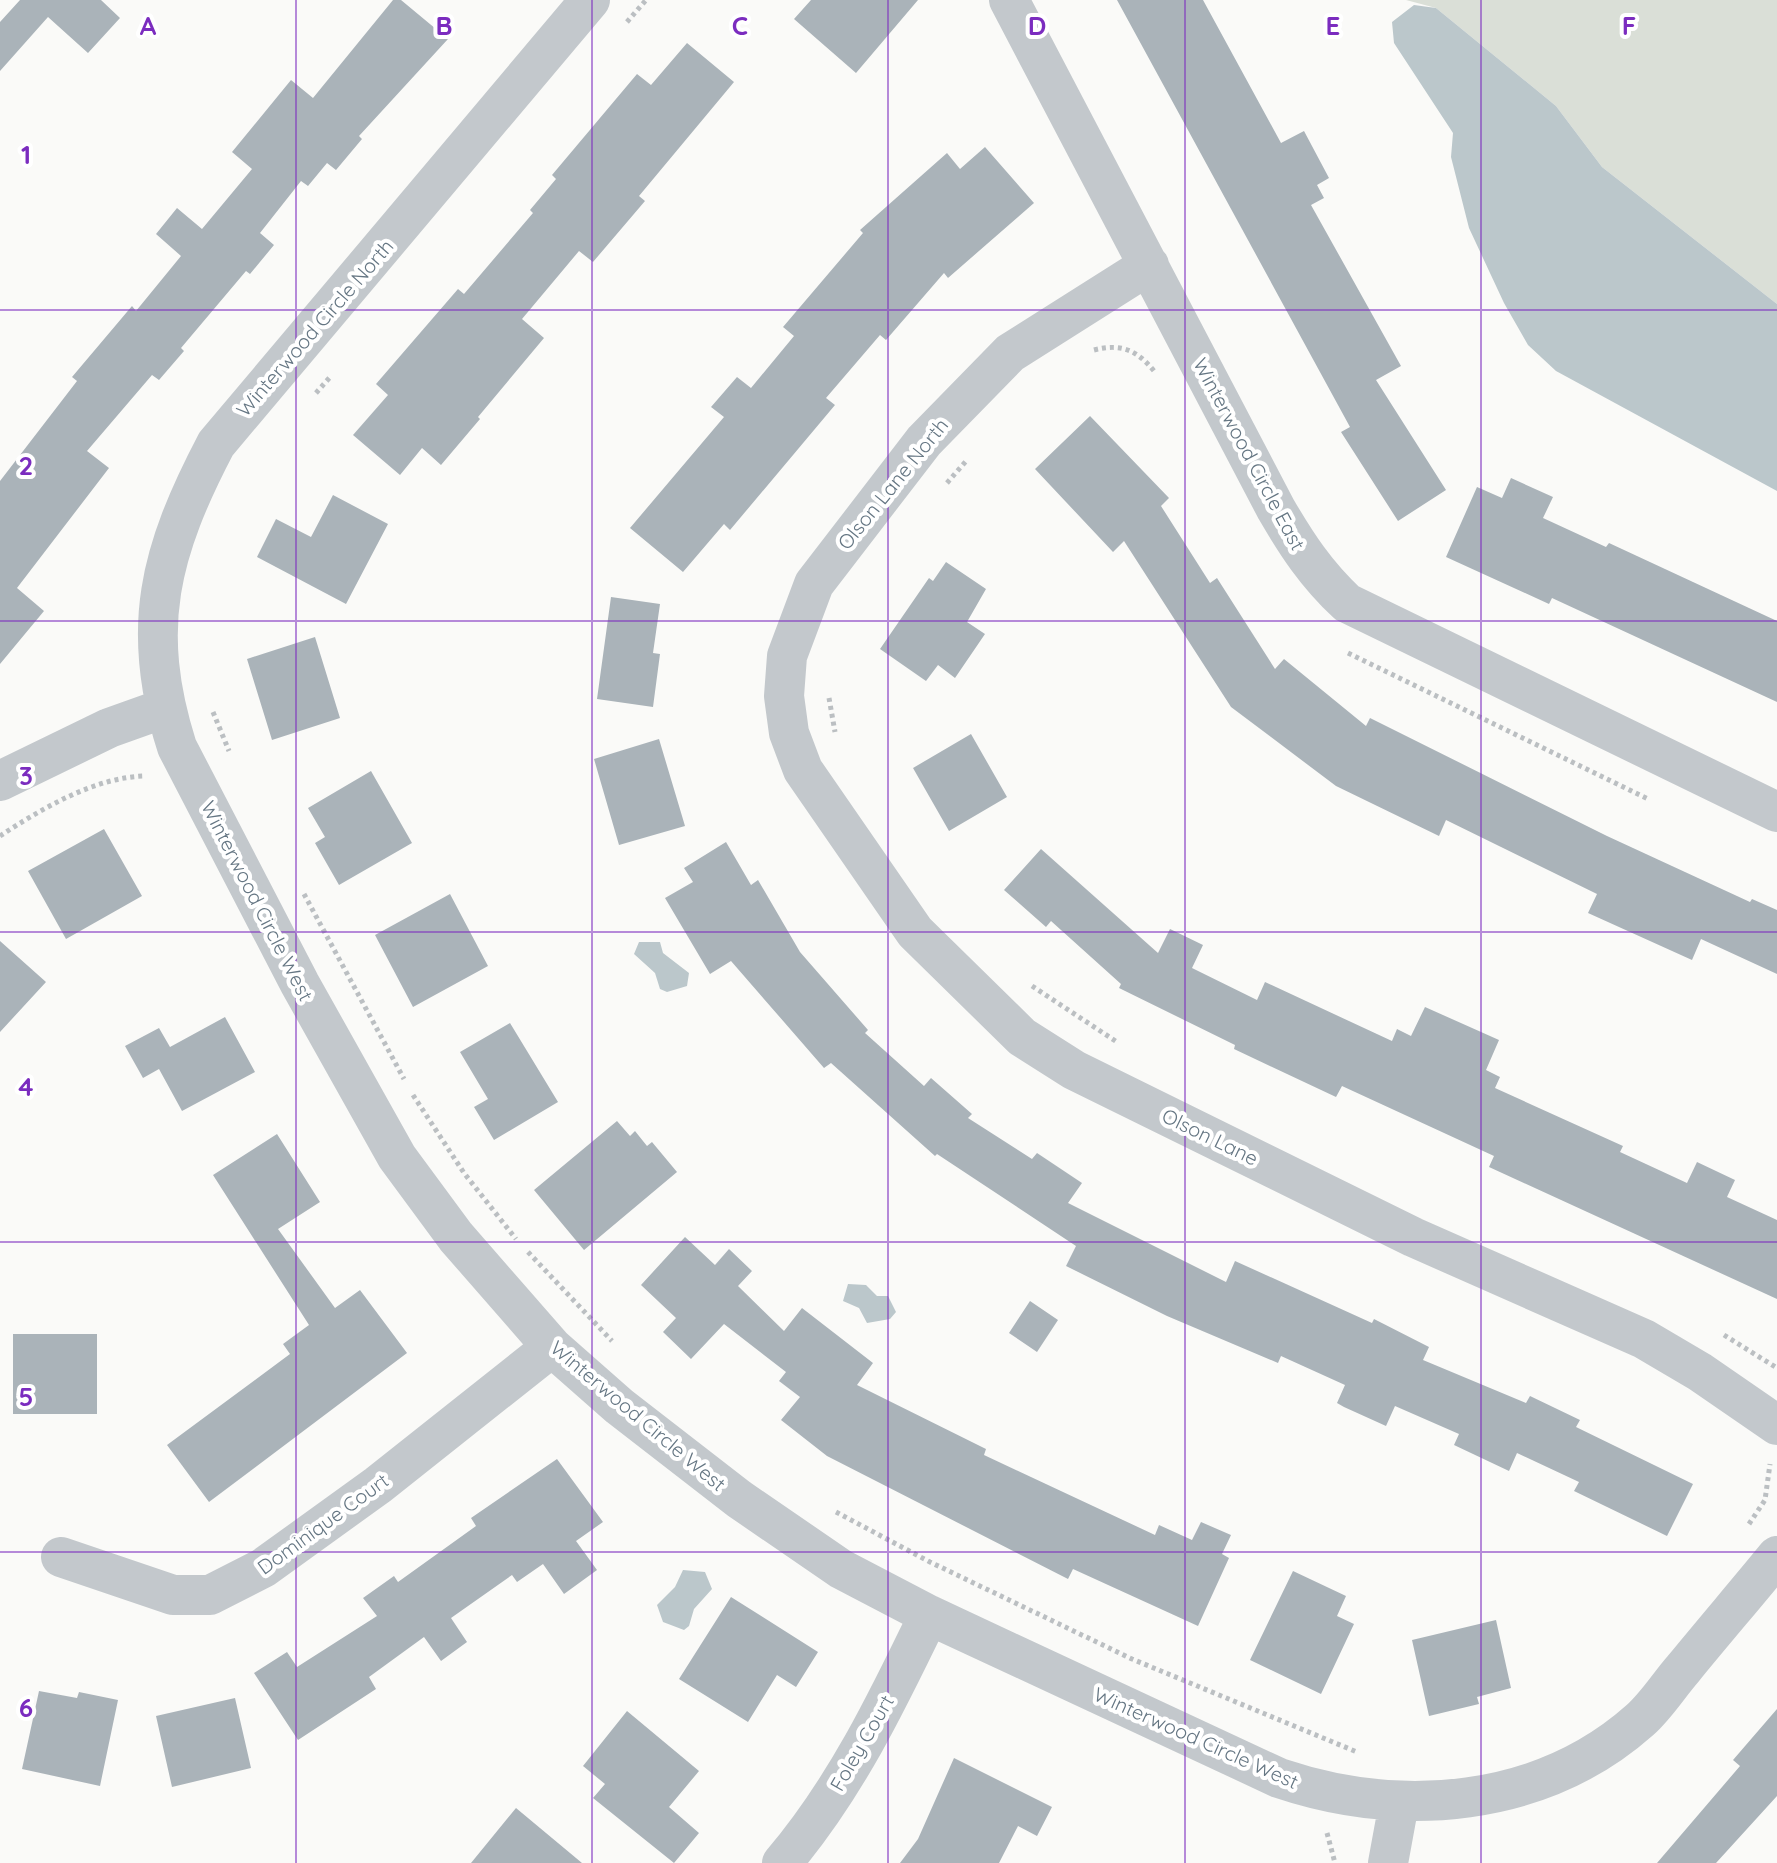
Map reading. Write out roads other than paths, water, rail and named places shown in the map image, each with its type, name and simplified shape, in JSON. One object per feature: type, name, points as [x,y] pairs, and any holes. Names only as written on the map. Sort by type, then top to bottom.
[{"type":"street","name":"Winterwood Circle North","points":[[165,708],[158,659],[159,601],[167,557],[183,507],[216,444],[590,0]]},
{"type":"street","name":"Winterwood Circle East","points":[[1009,0],[1305,560],[1347,603],[1777,812]]},
{"type":"street","name":"Olson Lane North","points":[[784,696],[793,633],[814,584],[924,441],[1010,353],[1149,265]]},
{"type":"street","name":"Olson Lane","points":[[784,696],[789,733],[803,770],[907,919],[1022,1037],[1074,1070],[1413,1237],[1644,1339],[1700,1372],[1774,1441]]},
{"type":"street","name":"Winterwood Circle West","points":[[165,708],[186,763],[306,996],[397,1157],[456,1237],[552,1347],[739,1499],[841,1569],[929,1615],[1279,1778],[1319,1791],[1399,1803],[1455,1800],[1538,1782],[1592,1755],[1641,1719],[1777,1556]]},
{"type":"street","points":[[0,781],[109,728],[165,708]]},
{"type":"street","name":"Dominique Court","points":[[61,1557],[173,1595],[210,1595],[263,1568],[378,1485],[552,1347]]},
{"type":"street","name":"Foley Court","points":[[782,1863],[806,1836],[873,1731],[929,1615]]},
{"type":"street","points":[[1388,1863],[1399,1803]]}]
